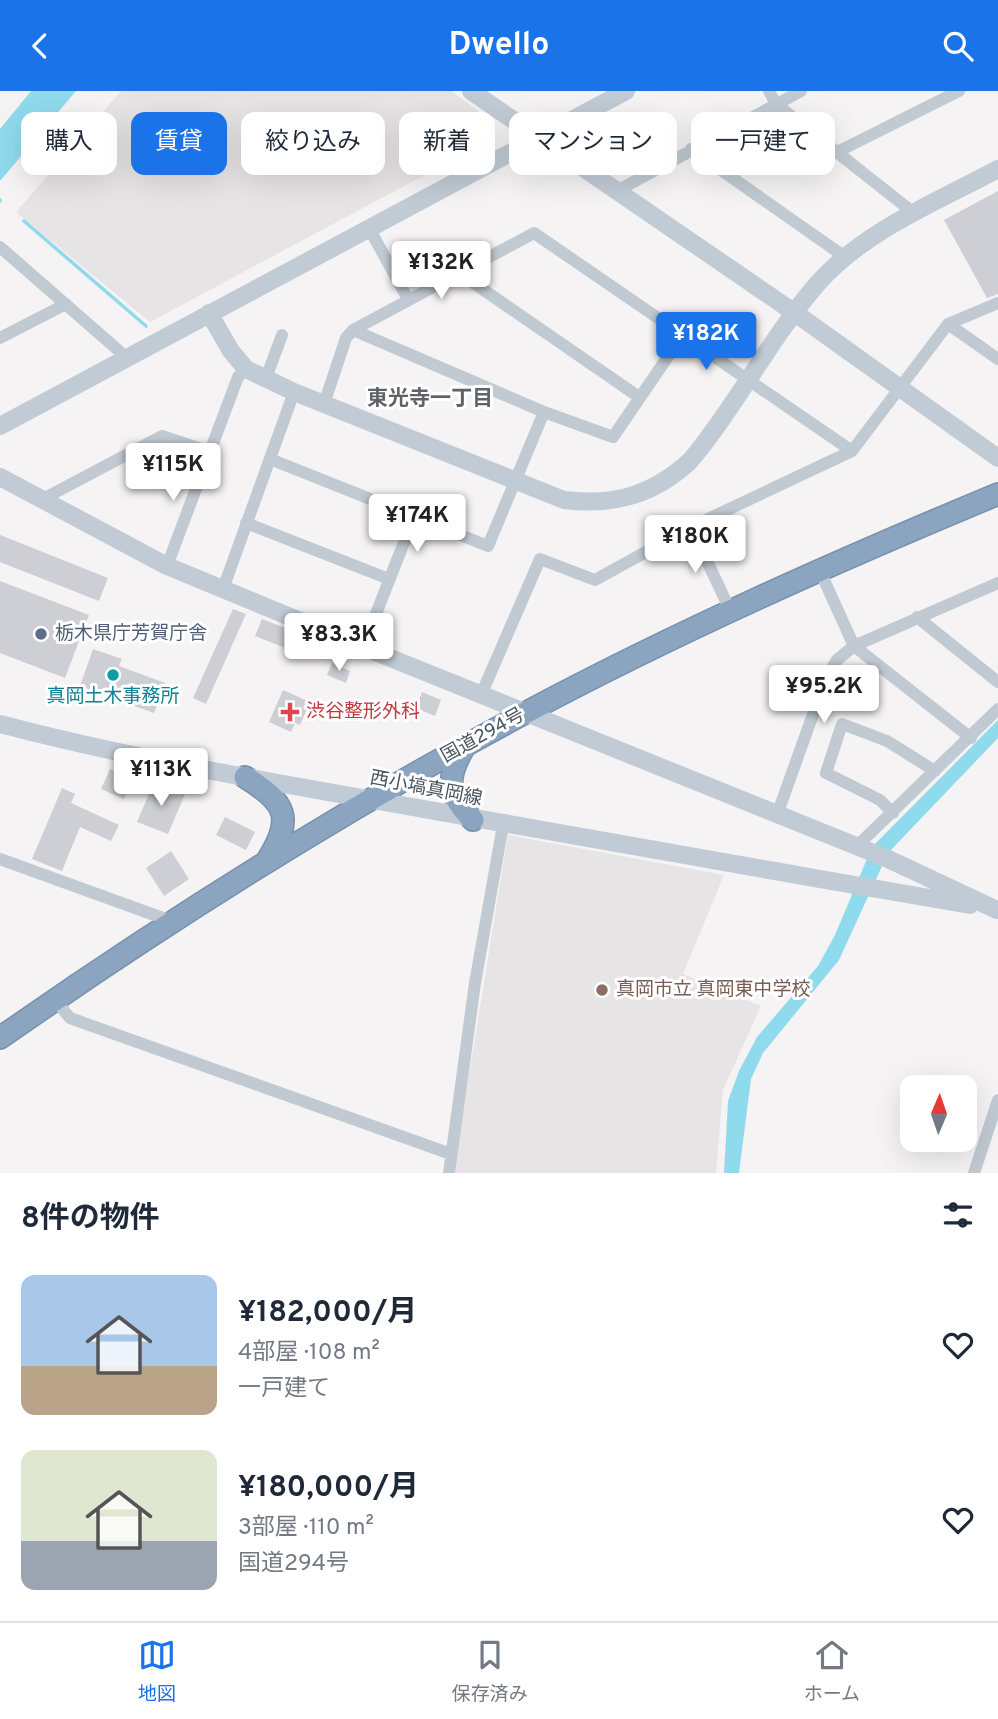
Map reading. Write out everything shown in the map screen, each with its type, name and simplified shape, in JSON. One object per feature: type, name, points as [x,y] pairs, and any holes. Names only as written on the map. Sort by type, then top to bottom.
[{"type":"highway","name":"国道294号","points":[[0,1038],[171,921],[369,800],[525,713],[730,610],[819,569],[998,494]]},
{"type":"highway","points":[[465,746],[452,772],[452,789],[461,808],[473,820]]},
{"type":"highway","points":[[245,777],[269,792],[282,811],[283,832],[266,863]]},
{"type":"street","points":[[471,91],[509,117]]},
{"type":"street","points":[[588,112],[626,91]]},
{"type":"street","points":[[769,91],[776,104],[786,112]]},
{"type":"street","points":[[761,112],[801,91]]},
{"type":"street","points":[[915,214],[835,153],[959,91]]},
{"type":"street","points":[[615,192],[691,149]]},
{"type":"street","points":[[0,426],[509,154]]},
{"type":"street","points":[[209,313],[231,351],[246,369],[294,392],[564,500],[585,503],[629,498],[650,491],[675,475],[690,461],[795,313],[819,282],[845,257],[868,240],[998,169]]},
{"type":"street","points":[[591,175],[795,313],[998,458]]},
{"type":"street","points":[[728,175],[845,257]]},
{"type":"street","points":[[369,228],[408,299]]},
{"type":"street","points":[[324,404],[346,338],[353,330],[534,233],[852,451]]},
{"type":"street","points":[[0,247],[126,357]]},
{"type":"street","points":[[459,274],[639,397]]},
{"type":"street","points":[[0,338],[66,303]]},
{"type":"street","points":[[481,695],[540,559],[594,580],[691,527],[852,451],[948,324],[998,303]]},
{"type":"street","points":[[948,324],[998,359]]},
{"type":"street","points":[[353,330],[544,412],[613,437],[682,337]]},
{"type":"street","points":[[266,378],[282,335]]},
{"type":"street","points":[[167,566],[238,377],[246,369]]},
{"type":"street","points":[[223,589],[294,392]]},
{"type":"street","points":[[271,459],[488,546],[544,412]]},
{"type":"street","points":[[41,500],[162,436],[210,452]]},
{"type":"street","points":[[0,477],[167,566],[887,858],[998,910]]},
{"type":"street","points":[[363,647],[414,517]]},
{"type":"street","points":[[246,523],[389,579]]},
{"type":"street","points":[[691,527],[730,610]]},
{"type":"street","points":[[819,569],[854,646],[971,738]]},
{"type":"street","points":[[777,815],[826,678],[837,660],[854,646],[998,583]]},
{"type":"street","points":[[917,617],[998,682]]},
{"type":"street","points":[[857,846],[998,709]]},
{"type":"street","name":"西小塙真岡線","points":[[0,724],[106,750],[473,820],[998,910]]},
{"type":"street","points":[[893,813],[880,800],[826,773],[842,724],[887,740],[935,771]]},
{"type":"street","points":[[449,1173],[475,983],[503,825]]},
{"type":"street","points":[[0,859],[171,921]]},
{"type":"street","points":[[55,1000],[70,1018],[451,1154]]},
{"type":"street","points":[[974,1173],[998,1100]]},
{"type":"shaded area","points":[[121,91],[451,91],[480,112],[399,112],[399,175],[425,175],[150,322],[16,212],[48,175],[117,175],[117,112],[103,112]]},
{"type":"shaded area","name":"真岡市立 真岡東中学校","points":[[508,835],[724,875],[683,974],[761,1006],[723,1090],[716,1173],[453,1173]]},
{"type":"water","points":[[31,91],[76,91],[58,112],[21,112],[21,156],[0,181],[0,129]]},
{"type":"water","points":[[998,720],[998,738],[888,853],[839,960],[763,1053],[751,1079],[739,1173],[724,1173],[728,1101],[739,1071],[757,1037],[818,966],[835,935],[872,847]]},
{"type":"building","points":[[998,191],[998,294],[987,298],[944,220]]},
{"type":"building","points":[[0,535],[108,578],[99,601],[0,562]]},
{"type":"building","name":"栃木県庁芳賀庁舎","points":[[0,581],[89,615],[65,678],[0,653]]},
{"type":"building","points":[[233,609],[246,614],[206,704],[193,698]]},
{"type":"building","points":[[262,619],[295,632],[288,649],[255,636]]},
{"type":"building","name":"真岡土木事務所","points":[[93,649],[122,659],[119,666],[165,683],[154,713],[80,686]]},
{"type":"building","points":[[332,663],[350,671],[346,683],[327,675]]},
{"type":"building","name":"渋谷整形外科","points":[[283,690],[310,702],[300,725],[295,723],[291,732],[269,722]]},
{"type":"building","points":[[422,692],[441,700],[435,716],[416,708]]},
{"type":"building","points":[[110,769],[133,778],[124,799],[101,789]]},
{"type":"building","points":[[154,782],[185,794],[168,834],[137,822]]},
{"type":"building","points":[[62,788],[75,794],[71,803],[119,825],[111,841],[80,827],[62,871],[32,859]]},
{"type":"building","points":[[225,817],[255,832],[246,850],[216,835]]},
{"type":"building","points":[[171,851],[189,879],[164,896],[146,868]]},
{"type":"waterway","points":[[24,221],[146,326]]},
{"type":"place","name":"栃木県庁芳賀庁舎","points":[[41,634]]},
{"type":"place","name":"真岡土木事務所","points":[[113,675]]},
{"type":"place","name":"渋谷整形外科","points":[[290,712]]},
{"type":"place","name":"真岡市立 真岡東中学校","points":[[602,990]]},
{"type":"district","name":"東光寺一丁目","points":[[430,399]]}]
